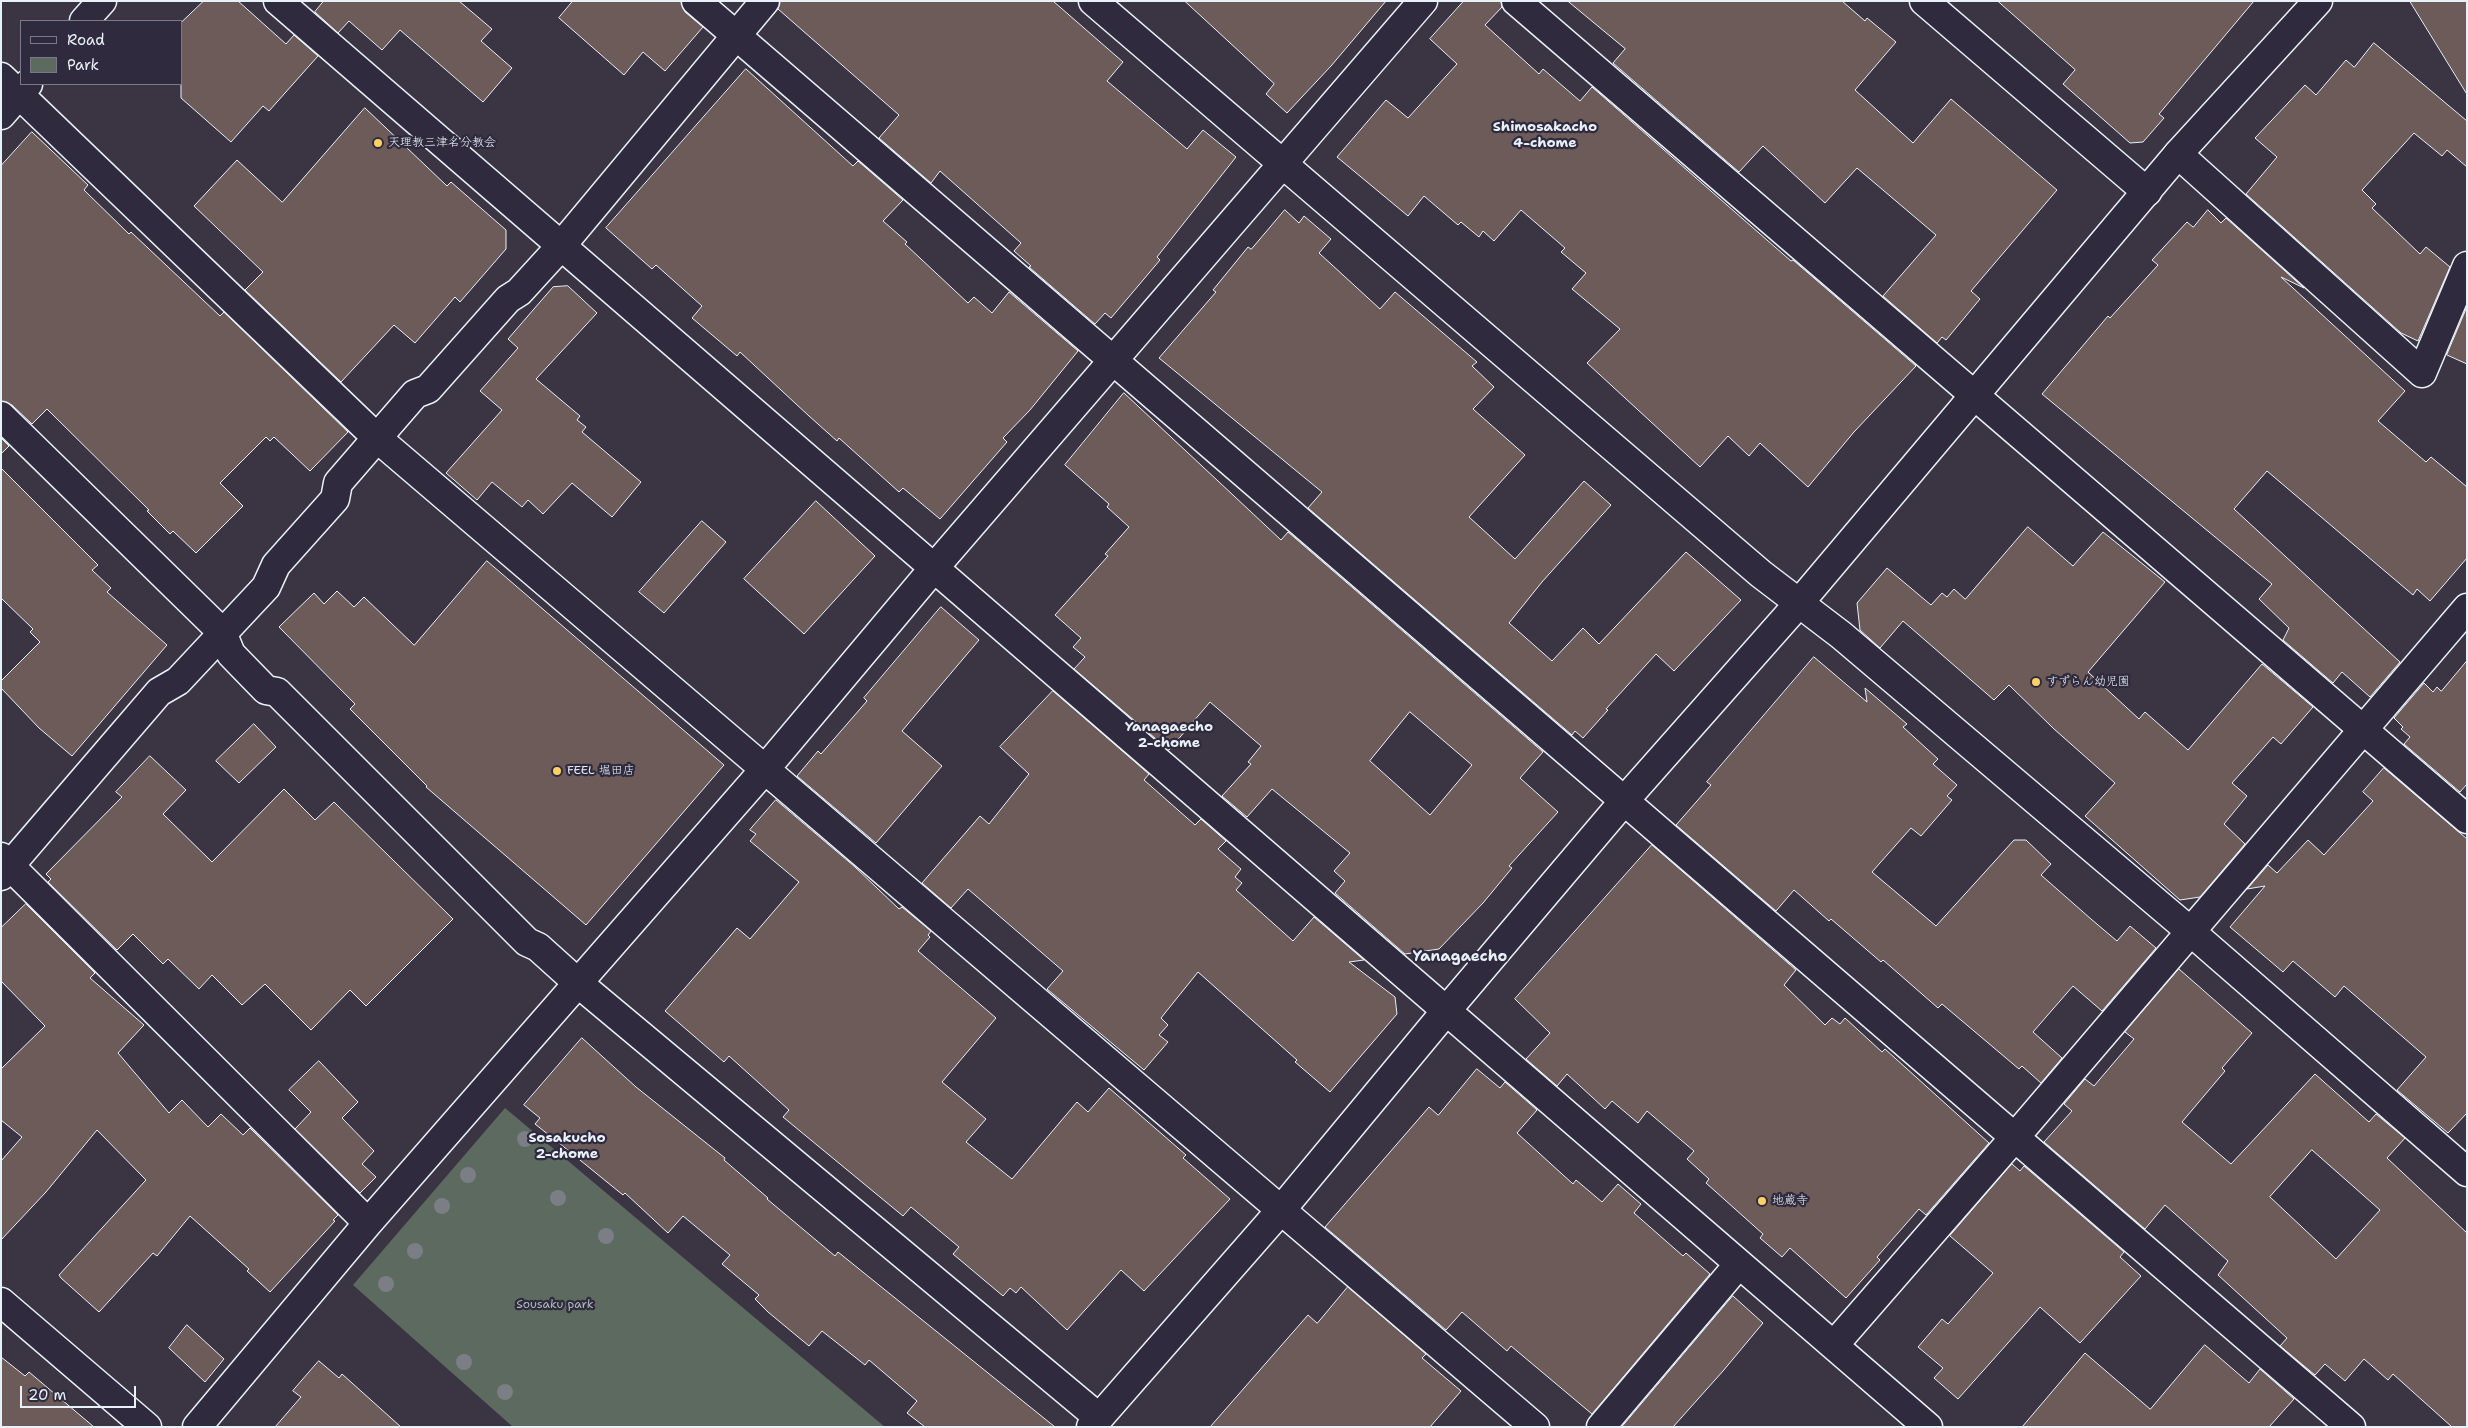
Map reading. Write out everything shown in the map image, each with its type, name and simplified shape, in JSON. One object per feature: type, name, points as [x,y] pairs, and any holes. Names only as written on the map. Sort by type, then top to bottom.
[{"type":"street","points":[[85,20],[102,1]]},
{"type":"street","points":[[278,1],[1928,1427]]},
{"type":"street","points":[[696,1],[2351,1427]]},
{"type":"street","points":[[368,1223],[4,866],[159,692],[178,681],[266,587],[276,565],[335,499],[338,483],[414,394],[428,389],[508,299],[519,292],[561,246],[765,1]]},
{"type":"street","points":[[1093,1],[1761,574],[1800,602],[2190,931],[2467,1172]]},
{"type":"street","points":[[197,1427],[368,1223],[766,768],[934,568],[1423,1]]},
{"type":"street","points":[[1516,1],[2467,819]]},
{"type":"street","points":[[1924,1],[2147,192]]},
{"type":"street","points":[[1,416],[222,632],[231,654],[266,690],[277,692],[527,942],[538,947],[578,983],[1099,1424],[1281,1210],[1446,1010],[1624,801],[1800,602],[1975,397],[2178,154],[2318,1]]},
{"type":"street","points":[[1,115],[16,85],[377,438],[766,768],[1535,1427]]},
{"type":"street","points":[[2178,154],[2422,373],[2467,266]]},
{"type":"street","points":[[1834,1345],[2015,1138],[2467,608]]},
{"type":"street","points":[[1601,1427],[1740,1264]]},
{"type":"street","points":[[1,1302],[147,1427]]},
{"type":"green space","name":"Sousaku park","points":[[505,1108],[885,1427],[513,1427],[353,1285]]},
{"type":"building","points":[[204,1],[238,1],[286,44],[294,35],[318,56],[269,111],[263,106],[231,142],[181,98],[182,22]]},
{"type":"building","points":[[324,1],[459,1],[492,29],[481,41],[512,68],[483,102],[400,30],[382,50],[349,21],[338,33],[315,12]]},
{"type":"building","points":[[573,1],[681,1],[685,12],[703,27],[665,71],[643,52],[624,75],[559,18]]},
{"type":"building","points":[[780,1],[1053,1],[1123,62],[1107,81],[1187,149],[1203,130],[1236,157],[1157,257],[1160,260],[1111,318],[1105,313],[1095,324],[1029,267],[1031,266],[1014,251],[1021,243],[940,171],[931,183],[879,138],[899,115],[778,9]]},
{"type":"building","points":[[1185,1],[1386,1],[1331,66],[1287,113],[1266,94],[1274,84]]},
{"type":"building","points":[[1464,1],[1501,1],[1502,7],[1485,25],[1539,74],[1543,69],[1580,101],[1592,87],[1791,261],[1793,260],[1916,366],[1854,432],[1808,487],[1760,443],[1749,456],[1728,436],[1700,467],[1587,363],[1620,329],[1572,289],[1586,273],[1561,252],[1565,248],[1521,210],[1494,241],[1483,231],[1479,237],[1461,222],[1458,225],[1424,196],[1408,216],[1337,157],[1386,100],[1408,118],[1457,64],[1430,39]]},
{"type":"building","points":[[1568,1],[1842,1],[1865,21],[1867,18],[1896,42],[1855,90],[1913,143],[1951,99],[2057,190],[1971,291],[1980,299],[1946,340],[1942,337],[1937,343],[1883,296],[1936,235],[1857,168],[1825,203],[1763,146],[1739,172],[1613,63],[1625,49]]},
{"type":"building","points":[[1998,1],[2254,1],[2159,114],[2164,118],[2143,142],[2130,143],[2063,84],[2075,70]]},
{"type":"building","points":[[2410,1],[2467,1],[2467,94]]},
{"type":"building","points":[[2374,43],[2467,121],[2467,167],[2447,150],[2442,156],[2414,133],[2362,190],[2376,204],[2372,208],[2420,254],[2426,247],[2450,267],[2418,341],[2401,333],[2246,194],[2277,157],[2255,138],[2305,85],[2316,95],[2346,60],[2354,67]]},
{"type":"building","points":[[746,69],[853,166],[858,161],[903,200],[883,221],[907,242],[905,244],[968,303],[974,297],[992,313],[1009,292],[1078,351],[1030,410],[1003,438],[1007,442],[940,519],[903,488],[899,492],[839,438],[837,441],[740,352],[737,356],[692,318],[702,306],[656,265],[652,269],[606,228]]},
{"type":"building","points":[[365,108],[447,186],[451,182],[506,230],[506,249],[460,302],[455,297],[415,343],[394,325],[341,382],[245,290],[263,272],[194,206],[237,160],[282,202]]},
{"type":"building","points":[[32,132],[88,185],[84,190],[129,234],[131,232],[220,316],[224,312],[348,432],[310,471],[274,437],[270,441],[266,437],[220,483],[243,506],[196,553],[173,531],[170,534],[147,511],[149,510],[47,409],[32,424],[12,405],[1,401],[1,166]]},
{"type":"building","points":[[1285,210],[1299,223],[1304,216],[1331,239],[1319,253],[1380,309],[1395,292],[1477,362],[1472,366],[1494,387],[1473,409],[1525,455],[1469,517],[1515,559],[1584,481],[1611,505],[1542,582],[1509,623],[1552,661],[1583,628],[1599,644],[1686,552],[1741,600],[1674,671],[1656,654],[1606,709],[1608,710],[1583,738],[1575,731],[1572,735],[1308,508],[1322,492],[1159,358],[1216,292],[1213,290],[1248,247],[1251,249]]},
{"type":"building","points":[[2208,210],[2221,223],[2226,218],[2304,288],[2281,277],[2405,391],[2378,421],[2426,462],[2431,457],[2467,487],[2467,558],[2430,601],[2417,589],[2413,595],[2267,471],[2234,509],[2400,662],[2370,697],[2342,672],[2333,683],[2283,640],[2289,628],[2259,599],[2272,584],[2042,394],[2108,316],[2110,318],[2158,265],[2152,260],[2187,222],[2193,227]]},
{"type":"building","points":[[568,286],[597,313],[536,379],[580,416],[577,420],[586,427],[582,432],[641,482],[612,517],[572,483],[543,514],[528,500],[522,507],[492,482],[477,500],[446,473],[502,410],[480,391],[518,348],[508,339],[553,287]]},
{"type":"building","points":[[2467,307],[2467,364],[2447,355]]},
{"type":"building","points":[[1124,393],[1281,540],[1288,532],[1543,752],[1520,778],[1558,812],[1509,866],[1512,868],[1483,903],[1439,949],[1405,954],[1335,893],[1345,881],[1334,871],[1350,853],[1272,789],[1247,817],[1222,796],[1251,764],[1248,762],[1261,746],[1210,702],[1169,750],[1074,669],[1085,657],[1073,647],[1081,638],[1055,615],[1108,556],[1105,554],[1129,527],[1107,507],[1109,504],[1065,465]],"holes":[[[1410,712],[1472,765],[1430,815],[1370,761]]]},
{"type":"building","points":[[1,438],[9,446],[1,454]]},
{"type":"building","points":[[1,468],[98,565],[92,570],[111,588],[107,592],[167,645],[72,756],[39,728],[1,688],[1,681],[40,642],[30,632],[33,629],[1,598]]},
{"type":"building","points":[[816,501],[875,556],[804,634],[744,579]]},
{"type":"building","points":[[702,521],[726,542],[664,613],[639,592]]},
{"type":"building","points":[[2028,527],[2073,566],[2103,532],[2165,582],[2088,672],[2139,719],[2145,712],[2188,750],[2262,664],[2313,707],[2281,744],[2273,737],[2232,783],[2247,796],[2224,824],[2245,844],[2200,897],[2180,900],[2085,816],[2115,783],[2054,729],[2009,685],[1994,700],[1903,621],[1880,648],[1860,630],[1857,603],[1887,568],[1931,605],[1942,593],[1947,597],[1954,589],[1965,599]]},
{"type":"building","points":[[487,561],[724,765],[586,925],[426,787],[350,709],[355,704],[279,627],[314,593],[324,604],[337,591],[354,607],[364,597],[414,645]]},
{"type":"building","points":[[941,607],[979,640],[902,731],[942,766],[876,843],[797,776],[818,751],[821,754],[867,701],[864,698]]},
{"type":"building","points":[[1814,657],[1867,702],[1865,688],[1907,724],[1903,727],[1938,759],[1933,764],[1957,785],[1947,796],[1952,800],[1921,836],[1911,828],[1872,872],[1936,926],[2014,840],[2026,840],[2051,864],[2041,875],[2117,941],[2130,926],[2156,948],[2102,1011],[2073,986],[2033,1032],[2062,1058],[2041,1083],[2022,1066],[2019,1069],[1942,1004],[1938,1008],[1883,960],[1881,962],[1831,919],[1829,921],[1794,890],[1776,911],[1676,825],[1711,785],[1707,782]]},
{"type":"building","points":[[2467,661],[2467,784],[2460,792],[2404,744],[2410,737],[2401,729],[2403,727],[2394,718],[2424,683],[2433,692],[2437,687],[2441,691]]},
{"type":"building","points":[[1053,691],[1149,774],[1144,780],[1195,825],[1201,819],[1226,841],[1218,849],[1241,869],[1235,877],[1242,883],[1236,890],[1293,941],[1314,917],[1364,960],[1349,962],[1395,997],[1397,1014],[1330,1092],[1198,972],[1161,1018],[1168,1025],[1159,1035],[1168,1042],[1144,1070],[1047,989],[1063,971],[968,889],[951,908],[922,883],[980,816],[989,824],[1029,774],[1000,747]]},
{"type":"building","points":[[254,724],[276,747],[239,783],[216,761]]},
{"type":"building","points":[[150,756],[186,790],[163,814],[212,862],[284,789],[315,820],[334,802],[453,919],[366,1006],[350,990],[311,1030],[265,984],[242,1005],[212,975],[199,989],[168,959],[163,964],[133,934],[117,950],[48,882],[51,879],[46,874],[122,797],[116,792]]},
{"type":"building","points":[[2384,768],[2467,839],[2467,1113],[2448,1133],[2397,1090],[2426,1057],[2344,986],[2335,997],[2293,961],[2283,972],[2230,927],[2265,886],[2247,889],[2268,865],[2277,873],[2308,840],[2324,855],[2373,801],[2363,792]]},
{"type":"building","points":[[776,800],[855,867],[899,909],[902,907],[931,931],[928,935],[930,937],[918,951],[996,1018],[942,1082],[986,1119],[966,1142],[1012,1179],[1077,1102],[1088,1112],[1109,1088],[1186,1155],[1183,1158],[1230,1199],[1144,1291],[1121,1270],[1067,1330],[1021,1287],[1016,1293],[1010,1288],[1003,1296],[953,1254],[959,1247],[911,1207],[903,1216],[783,1117],[789,1110],[729,1056],[724,1062],[665,1011],[737,928],[750,939],[799,882],[750,841],[756,834],[750,830]]},
{"type":"building","points":[[1652,845],[1796,970],[1784,985],[1825,1025],[1832,1018],[1840,1024],[1845,1018],[1882,1052],[1885,1049],[1989,1143],[1926,1215],[1919,1209],[1877,1257],[1880,1260],[1846,1298],[1790,1248],[1782,1257],[1760,1238],[1763,1234],[1706,1183],[1709,1179],[1687,1159],[1694,1151],[1647,1111],[1638,1123],[1612,1101],[1605,1109],[1567,1074],[1557,1086],[1526,1059],[1550,1033],[1515,999]]},
{"type":"building","points":[[26,904],[95,973],[90,978],[144,1025],[118,1053],[169,1113],[182,1100],[208,1127],[221,1114],[243,1135],[250,1128],[338,1215],[333,1220],[335,1221],[270,1292],[247,1271],[249,1269],[190,1216],[157,1256],[153,1253],[99,1312],[61,1278],[59,1275],[146,1180],[97,1130],[46,1192],[1,1240],[1,1161],[22,1137],[1,1120],[1,1069],[45,1026],[1,981],[1,928]]},
{"type":"building","points":[[2179,969],[2252,1033],[2222,1068],[2225,1071],[2182,1122],[2231,1164],[2315,1074],[2369,1122],[2376,1114],[2405,1138],[2387,1158],[2467,1233],[2467,1427],[2452,1427],[2393,1374],[2388,1380],[2364,1359],[2345,1381],[2325,1364],[2315,1375],[2280,1346],[2287,1338],[2218,1275],[2228,1261],[2165,1205],[2145,1229],[2044,1142],[2072,1111],[2064,1104],[2085,1079],[2094,1086],[2134,1039],[2125,1032]],"holes":[[[2312,1150],[2380,1210],[2336,1259],[2270,1197]]]},
{"type":"building","points":[[582,1038],[636,1087],[725,1158],[724,1160],[767,1199],[835,1256],[838,1252],[1055,1427],[925,1427],[907,1413],[917,1401],[869,1360],[865,1365],[822,1331],[809,1346],[768,1312],[755,1299],[759,1295],[722,1264],[730,1255],[683,1216],[668,1233],[625,1193],[623,1195],[535,1124],[540,1118],[524,1105]]},
{"type":"building","points":[[319,1061],[358,1102],[342,1118],[374,1151],[362,1164],[376,1177],[360,1193],[295,1129],[311,1112],[289,1090]]},
{"type":"building","points":[[1477,1069],[1500,1088],[1505,1082],[1537,1110],[1517,1133],[1573,1184],[1576,1180],[1602,1202],[1618,1184],[1641,1204],[1634,1213],[1683,1256],[1686,1253],[1710,1274],[1592,1414],[1511,1346],[1507,1351],[1462,1312],[1446,1330],[1325,1227],[1429,1107],[1438,1115]]},
{"type":"building","points":[[2012,1164],[2020,1171],[2024,1166],[2124,1252],[2120,1257],[2141,1276],[2080,1343],[2040,1307],[1958,1399],[1934,1378],[1943,1368],[1918,1347],[1942,1319],[1948,1324],[1993,1273],[1950,1236]]},
{"type":"building","points":[[1348,1287],[1426,1354],[1422,1358],[1461,1391],[1430,1427],[1210,1427],[1308,1315],[1317,1323]]},
{"type":"building","points":[[1733,1296],[1763,1323],[1723,1371],[1673,1427],[1622,1427]]},
{"type":"building","points":[[187,1325],[224,1359],[205,1382],[169,1348]]},
{"type":"building","points":[[2205,1345],[2249,1383],[2260,1369],[2294,1399],[2269,1427],[2022,1427],[2085,1353],[2150,1409]]},
{"type":"building","points":[[1,1357],[25,1376],[29,1372],[94,1427],[1,1427]]},
{"type":"building","points":[[319,1361],[339,1378],[342,1374],[401,1427],[275,1427],[301,1397],[293,1391]]},
{"type":"place","name":"天理教三津名分教会","points":[[378,143]]},
{"type":"place","name":"すずらん幼児園","points":[[2036,682]]},
{"type":"place","name":"FEEL 堀田店","points":[[557,771]]},
{"type":"place","name":"地蔵寺","points":[[1762,1201]]},
{"type":"district","name":"Shimosakacho 4-chome","points":[[1545,136]]},
{"type":"district","name":"Yanagaecho 2-chome","points":[[1169,736]]},
{"type":"district","name":"Yanagaecho","points":[[1460,957]]},
{"type":"district","name":"Sosakucho 2-chome","points":[[567,1146]]}]
